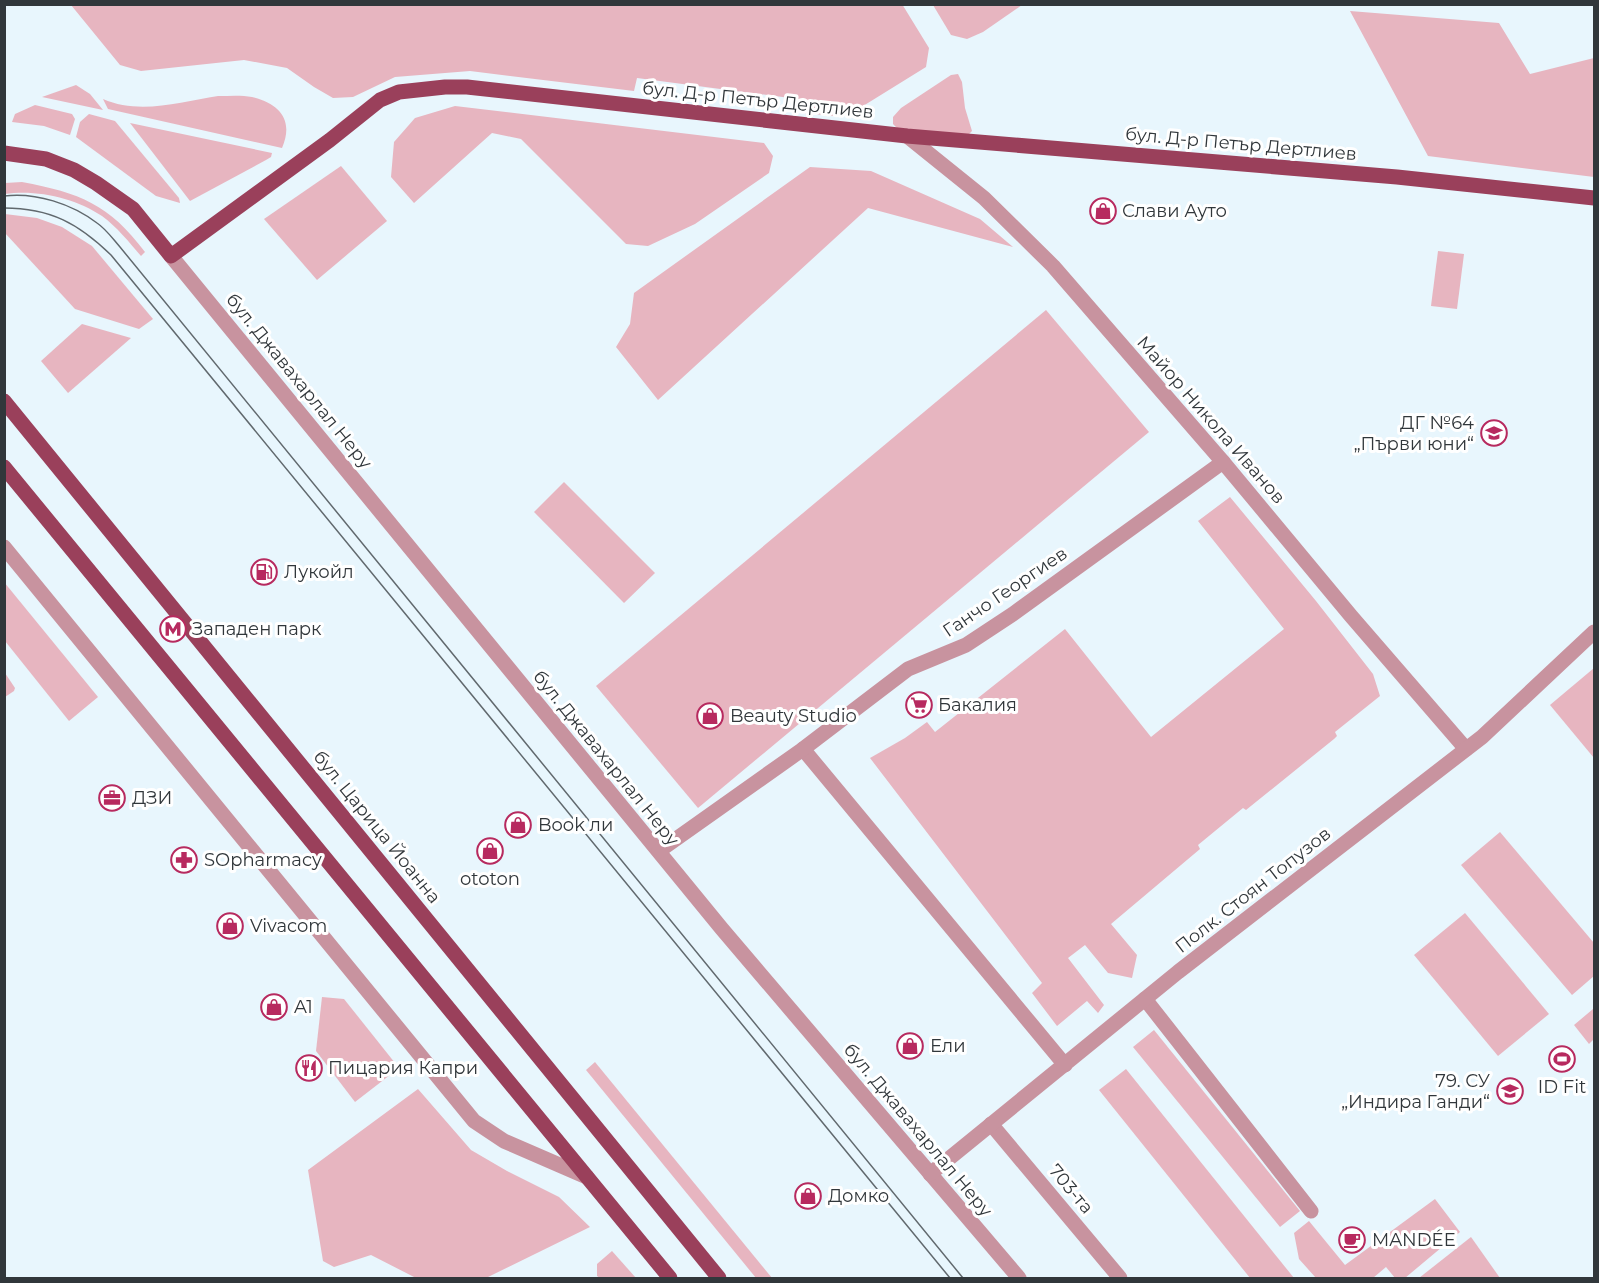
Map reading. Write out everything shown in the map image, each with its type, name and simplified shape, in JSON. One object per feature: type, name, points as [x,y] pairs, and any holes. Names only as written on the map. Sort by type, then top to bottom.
[{"type":"main road","name":"бул. Д-р Петър Дертлиев","points":[[171,256],[330,140],[380,100],[399,92],[445,87],[467,87],[907,136],[1386,176],[1594,198]]},
{"type":"main road","points":[[4,153],[46,159],[74,170],[96,183],[133,209],[171,256]]},
{"type":"main road","name":"бул. Царица Йоанна","points":[[4,400],[719,1278]]},
{"type":"main road","points":[[4,467],[670,1278]]},
{"type":"street","name":"Майор Никола Иванов","points":[[907,136],[984,198],[1053,266],[1223,462],[1466,749]]},
{"type":"street","name":"бул. Джавахарлал Неру","points":[[171,256],[659,852],[1018,1278]]},
{"type":"street","name":"Ганчо Георгиев","points":[[659,852],[803,749],[908,669],[966,645],[1013,614],[1223,462]]},
{"type":"street","points":[[4,547],[474,1121],[504,1141],[587,1177]]},
{"type":"street","name":"Полк. Стоян Топузов","points":[[930,1174],[1145,999],[1482,737],[1594,632]]},
{"type":"street","points":[[803,749],[1065,1065]]},
{"type":"street","points":[[1145,999],[1311,1211]]},
{"type":"street","name":"703-та","points":[[991,1124],[1120,1278]]},
{"type":"shaded area","points":[[902,4],[929,48],[926,67],[855,111],[833,116],[804,113],[805,100],[637,78],[634,91],[470,71],[395,77],[353,97],[333,98],[287,68],[244,60],[141,71],[120,65],[71,5]]},
{"type":"shaded area","points":[[933,5],[1022,5],[983,32],[967,39],[951,35]]},
{"type":"shaded area","points":[[1350,11],[1499,23],[1530,74],[1594,58],[1594,177],[1428,156]]},
{"type":"shaded area","points":[[958,74],[962,82],[965,108],[972,131],[967,136],[899,130],[893,124],[893,117],[901,108],[951,75]]},
{"type":"shaded area","points":[[76,85],[90,94],[103,110],[42,97]]},
{"type":"shaded area","points":[[218,96],[252,97],[277,109],[285,121],[285,138],[282,148],[108,109],[103,99],[117,104],[145,107]]},
{"type":"shaded area","points":[[35,105],[72,114],[75,119],[70,135],[44,126],[12,122],[15,114]]},
{"type":"shaded area","points":[[455,106],[764,143],[773,156],[769,173],[695,224],[648,246],[626,244],[521,139],[492,133],[414,203],[391,177],[394,142],[415,118]]},
{"type":"shaded area","points":[[89,114],[115,121],[179,198],[180,203],[156,196],[76,137],[80,122]]},
{"type":"shaded area","points":[[130,123],[272,153],[271,157],[266,160],[190,201]]},
{"type":"shaded area","points":[[341,166],[387,221],[317,280],[264,219]]},
{"type":"shaded area","points":[[810,167],[871,171],[980,219],[1013,247],[868,208],[658,400],[616,347],[630,324],[634,293]]},
{"type":"shaded area","points":[[22,182],[61,191],[92,203],[119,222],[145,252],[141,256],[107,220],[80,204],[42,194],[5,194],[5,183]]},
{"type":"shaded area","points":[[5,214],[37,218],[62,227],[92,246],[153,319],[139,329],[75,309],[5,233]]},
{"type":"shaded area","points":[[1438,251],[1464,254],[1457,309],[1431,306]]},
{"type":"shaded area","points":[[1046,310],[1149,432],[698,808],[596,686]]},
{"type":"shaded area","points":[[82,324],[131,338],[68,393],[41,361]]},
{"type":"shaded area","points":[[564,482],[655,573],[624,603],[534,512]]},
{"type":"shaded area","points":[[1230,497],[1373,674],[1380,696],[1335,732],[1337,736],[1334,739],[1246,810],[1243,808],[1198,845],[1200,849],[1111,924],[1137,955],[1132,978],[1108,973],[1085,945],[1068,958],[1104,1005],[1098,1013],[1087,1001],[1057,1026],[1032,993],[1042,983],[870,758],[927,722],[935,732],[1065,629],[1151,737],[1284,629],[1198,521]]},
{"type":"shaded area","points":[[4,582],[98,697],[69,721],[5,641]]},
{"type":"shaded area","points":[[1594,668],[1594,758],[1550,705]]},
{"type":"shaded area","points":[[5,673],[15,688],[5,697]]},
{"type":"shaded area","points":[[1500,832],[1594,943],[1594,976],[1572,995],[1461,865]]},
{"type":"shaded area","points":[[1465,913],[1549,1014],[1498,1056],[1414,955]]},
{"type":"shaded area","points":[[322,997],[344,999],[399,1068],[355,1102],[316,1051]]},
{"type":"shaded area","points":[[1593,1009],[1594,1039],[1589,1044],[1574,1025]]},
{"type":"shaded area","points":[[1154,1030],[1300,1211],[1280,1227],[1133,1047]]},
{"type":"shaded area","points":[[595,1062],[772,1278],[756,1278],[586,1070]]},
{"type":"shaded area","points":[[1126,1069],[1294,1278],[1250,1278],[1099,1090]]},
{"type":"shaded area","points":[[418,1089],[471,1150],[559,1197],[590,1227],[486,1278],[416,1278],[371,1255],[334,1267],[323,1261],[308,1170]]},
{"type":"shaded area","points":[[1435,1199],[1460,1232],[1405,1278],[1395,1278],[1386,1267],[1373,1278],[1316,1278],[1299,1259],[1294,1233],[1309,1221],[1345,1265]]},
{"type":"shaded area","points":[[1471,1237],[1500,1278],[1419,1278]]},
{"type":"shaded area","points":[[612,1251],[636,1278],[600,1278],[597,1276],[597,1264]]},
{"type":"tram line","points":[[4,196],[29,196],[65,205],[87,216],[109,234],[963,1278]]},
{"type":"tram line","points":[[4,208],[36,211],[63,220],[87,235],[111,255],[950,1278]]},
{"type":"place","name":"Слави Ауто","points":[[1103,211]]},
{"type":"place","name":"ДГ №64 „Първи юни“","points":[[1494,433]]},
{"type":"place","name":"Лукойл","points":[[264,572]]},
{"type":"place","name":"Западен парк","points":[[173,629]]},
{"type":"place","name":"Бакалия","points":[[919,705]]},
{"type":"place","name":"Beauty Studio","points":[[710,716]]},
{"type":"place","name":"ДЗИ","points":[[112,798]]},
{"type":"place","name":"Book ли","points":[[518,825]]},
{"type":"place","name":"ototon","points":[[490,851]]},
{"type":"place","name":"SOpharmacy","points":[[184,860]]},
{"type":"place","name":"Vivacom","points":[[230,926]]},
{"type":"place","name":"A1","points":[[274,1007]]},
{"type":"place","name":"Ели","points":[[910,1046]]},
{"type":"place","name":"ID Fit","points":[[1562,1059]]},
{"type":"place","name":"Пицария Капри","points":[[309,1068]]},
{"type":"place","name":"79. СУ „Индира Ганди“","points":[[1510,1091]]},
{"type":"place","name":"Домко","points":[[808,1196]]},
{"type":"place","name":"MANDÉE","points":[[1352,1240]]}]
